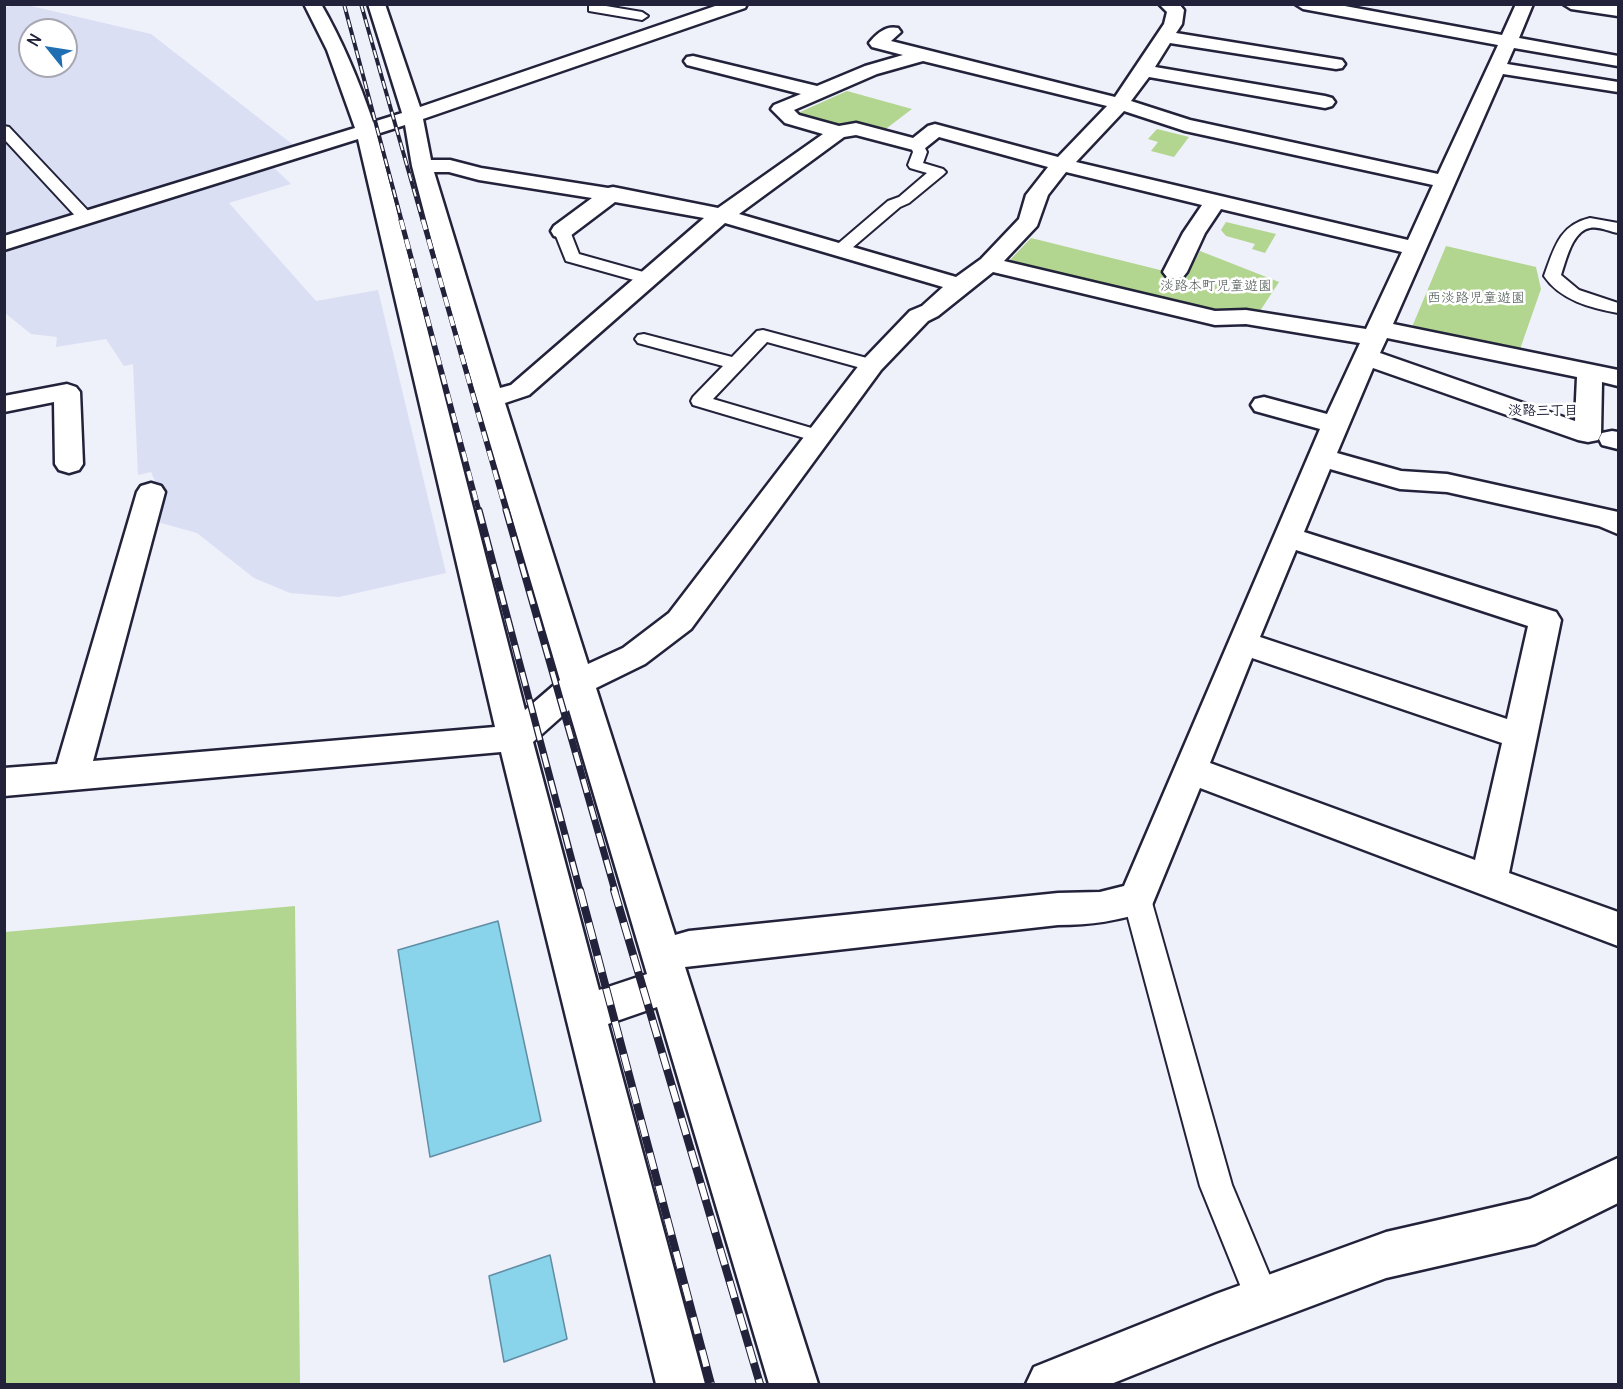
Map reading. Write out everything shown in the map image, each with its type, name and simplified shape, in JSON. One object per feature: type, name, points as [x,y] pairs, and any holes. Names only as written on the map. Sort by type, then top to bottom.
[{"type":"street","points":[[312,4],[324,23],[348,76],[366,131],[515,738],[680,1384]]},
{"type":"street","points":[[376,4],[413,116],[422,166],[491,399],[793,1384]]},
{"type":"street","points":[[4,243],[413,116],[739,4]]},
{"type":"street","points":[[4,782],[515,738],[578,683],[634,657],[680,621],[872,365],[919,316],[930,311],[989,264],[1029,221],[1037,195],[1062,164],[1120,104],[1144,71],[1173,24],[1176,10],[1167,4]]},
{"type":"street","points":[[1302,4],[1618,61]]},
{"type":"street","points":[[586,1013],[667,970],[689,948],[1058,909],[1100,908],[1137,899],[1335,424],[1525,4]]},
{"type":"street","points":[[1571,4],[1618,11]]},
{"type":"street","points":[[642,38],[627,28],[643,14]]},
{"type":"street","points":[[892,32],[878,43],[1120,104],[1185,125],[1446,182]]},
{"type":"street","points":[[1165,37],[1336,64]]},
{"type":"street","points":[[922,55],[871,70],[781,109],[792,119],[838,132],[856,129],[917,145],[935,130],[1215,202],[1416,248]]},
{"type":"street","points":[[693,61],[817,92]]},
{"type":"street","points":[[1498,68],[1618,87]]},
{"type":"street","points":[[1144,71],[1324,102]]},
{"type":"street","points":[[491,399],[520,390],[713,222],[838,132]]},
{"type":"street","points":[[422,166],[450,166],[484,175],[613,193],[723,216],[960,285]]},
{"type":"street","points":[[562,231],[613,193]]},
{"type":"street","points":[[1175,273],[1194,233],[1215,202]]},
{"type":"street","points":[[394,241],[441,233]]},
{"type":"street","points":[[989,264],[1215,318],[1246,317],[1374,342],[1590,372],[1618,378]]},
{"type":"street","points":[[1374,342],[1588,434],[1590,372]]},
{"type":"street","points":[[4,404],[67,392],[69,464]]},
{"type":"street","points":[[1264,405],[1335,424]]},
{"type":"street","points":[[1322,456],[1400,480],[1447,483],[1608,519],[1618,525]]},
{"type":"street","points":[[71,777],[151,492]]},
{"type":"street","points":[[1287,537],[1545,620],[1489,881]]},
{"type":"street","points":[[1242,643],[1520,736]]},
{"type":"street","points":[[1190,770],[1618,929]]},
{"type":"street","points":[[1051,1384],[1263,1300],[1386,1255],[1535,1221],[1618,1180]]},
{"type":"lane","points":[[593,8],[643,14]]},
{"type":"lane","points":[[4,130],[86,218]]},
{"type":"lane","points":[[839,251],[894,204],[904,200],[938,172],[915,165],[920,152],[917,145]]},
{"type":"lane","points":[[1618,228],[1590,223],[1580,226],[1569,237],[1552,276],[1565,289],[1583,298],[1618,308]]},
{"type":"lane","points":[[562,231],[572,258],[648,279]]},
{"type":"lane","points":[[818,436],[700,401],[763,335],[872,365]]},
{"type":"lane","points":[[644,339],[736,364]]},
{"type":"lane","points":[[1137,899],[1216,1186],[1263,1300]]},
{"type":"shaded area","points":[[27,5],[151,34],[296,147],[5,236],[4,8]]},
{"type":"shaded area","points":[[273,167],[291,184],[229,203],[316,301],[378,290],[446,573],[339,597],[290,593],[254,578],[197,533],[154,521],[160,492],[151,472],[138,475],[133,364],[124,366],[106,339],[56,347],[57,337],[31,334],[5,313],[5,250]]},
{"type":"green space","points":[[847,91],[912,109],[883,131],[859,124],[836,125],[800,118],[798,113]]},
{"type":"green space","points":[[1157,129],[1189,137],[1174,157],[1151,151],[1158,142],[1148,139]]},
{"type":"green space","points":[[1226,222],[1276,234],[1265,253],[1252,249],[1255,244],[1226,236],[1221,230]]},
{"type":"green space","name":"淡路本町児童遊園","points":[[1031,238],[1164,271],[1185,279],[1200,251],[1279,282],[1258,314],[1224,315],[1022,269],[1009,261]]},
{"type":"green space","name":"西淡路児童遊園","points":[[1446,246],[1536,267],[1541,289],[1519,352],[1415,330],[1412,327]]},
{"type":"green space","points":[[295,906],[300,1384],[5,1384],[5,932]]},
{"type":"water","points":[[498,921],[541,1121],[430,1157],[398,950]]},
{"type":"water","points":[[550,1255],[567,1339],[504,1362],[489,1276]]},
{"type":"railway","points":[[344,4],[402,222]]},
{"type":"railway","points":[[361,4],[423,222]]},
{"type":"railway","points":[[401,220],[479,511]]},
{"type":"railway","points":[[423,220],[506,511]]},
{"type":"railway","points":[[479,510],[580,891]]},
{"type":"railway","points":[[506,510],[615,891]]},
{"type":"railway","points":[[580,890],[711,1384]]},
{"type":"railway","points":[[614,890],[760,1384]]},
{"type":"district","name":"淡路三丁目","points":[[1543,411]]}]
